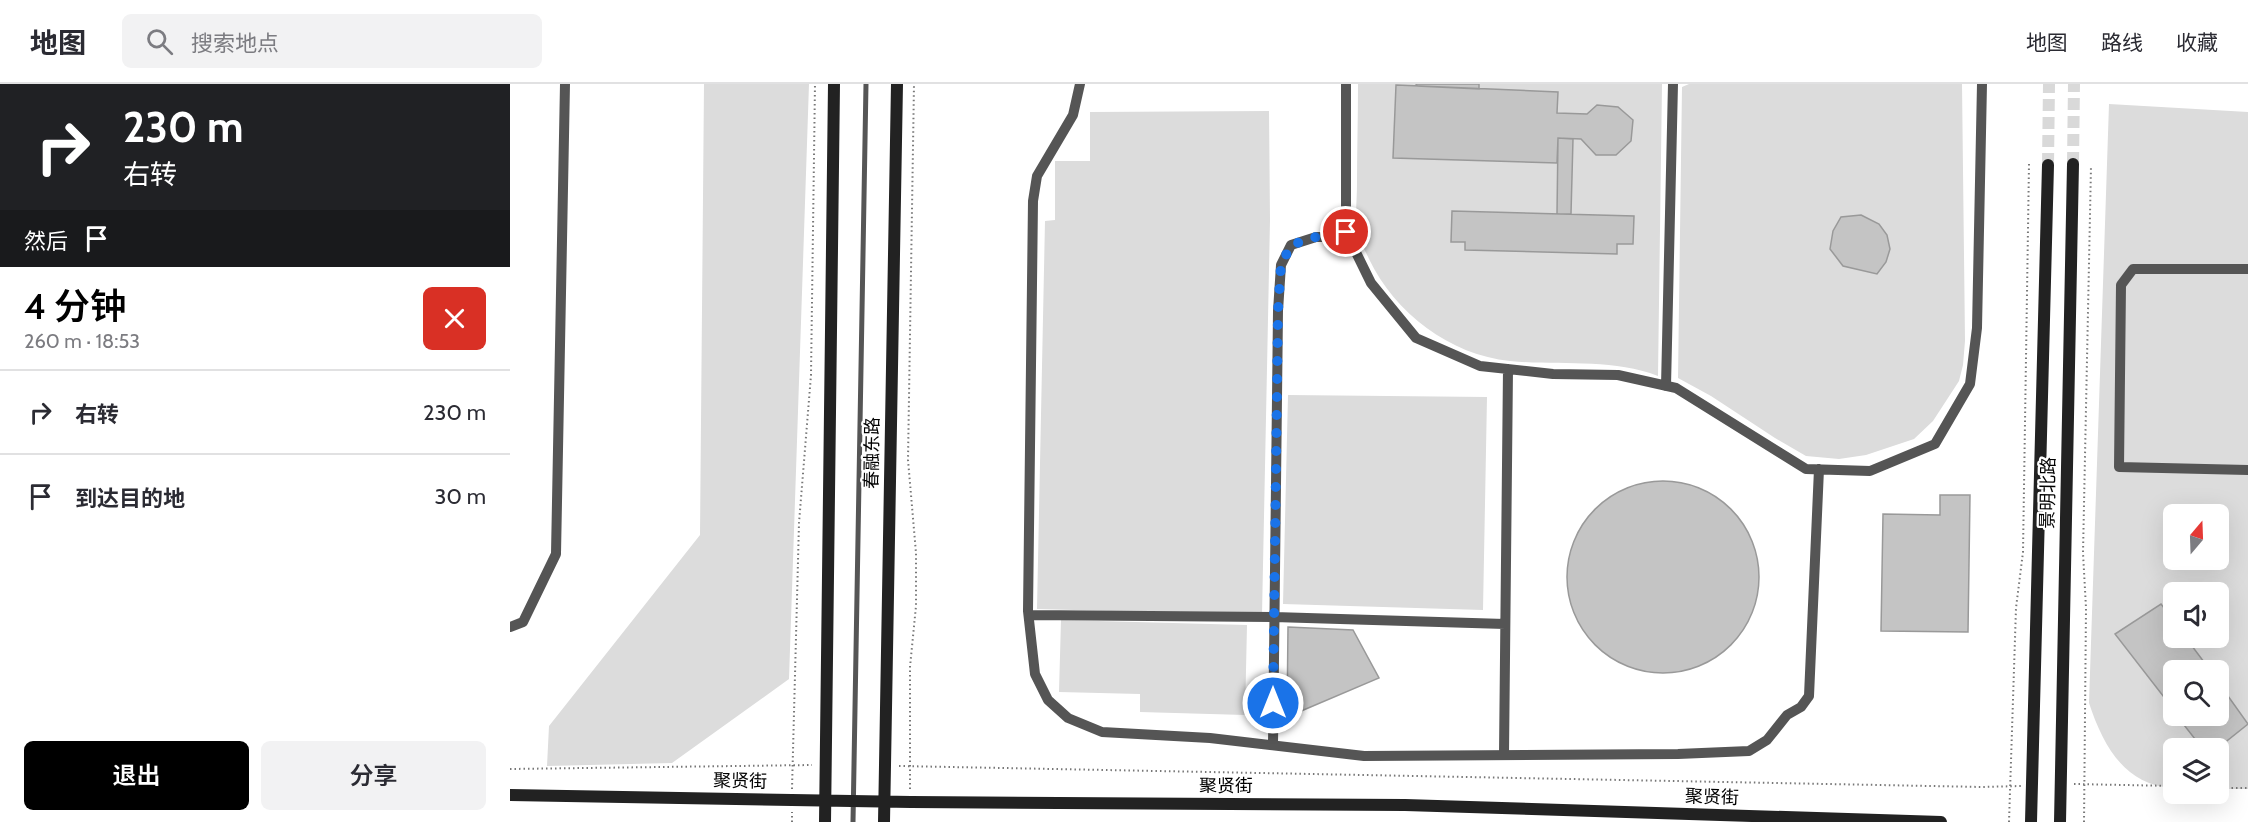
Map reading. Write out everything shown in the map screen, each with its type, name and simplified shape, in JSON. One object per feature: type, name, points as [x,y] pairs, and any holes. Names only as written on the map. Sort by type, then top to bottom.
[{"type":"main road","points":[[825,822],[834,84]]},
{"type":"main road","name":"春融东路","points":[[884,822],[897,84]]},
{"type":"main road","name":"景明北路","points":[[2060,822],[2073,164]]},
{"type":"main road","name":"景明北路","points":[[2031,822],[2048,165]]},
{"type":"main road","name":"聚贤街","points":[[510,795],[884,802],[1405,806],[1941,822]]},
{"type":"street","points":[[510,627],[524,622],[556,554],[565,84]]},
{"type":"street","points":[[1080,84],[1073,115],[1037,176],[1033,201],[1029,615],[1035,674],[1048,700],[1068,718],[1102,732],[1210,738],[1364,756],[1678,754],[1749,751],[1767,740],[1787,714],[1801,707],[1809,696],[1820,469]]},
{"type":"street","points":[[1346,84],[1346,232],[1371,284],[1416,338],[1480,366],[1553,374],[1618,375],[1676,388],[1806,469],[1870,471],[1935,444],[1970,384],[1977,328],[1982,84]]},
{"type":"street","points":[[1666,386],[1673,84]]},
{"type":"street","points":[[1273,746],[1277,347],[1281,265],[1291,245],[1316,237],[1349,237]]},
{"type":"street","points":[[2248,269],[2133,269],[2121,285],[2119,467],[2248,470]]},
{"type":"street","points":[[1504,754],[1508,369]]},
{"type":"street","points":[[1029,615],[1274,617],[1505,624]]},
{"type":"lane","points":[[852,822],[866,84]]},
{"type":"path","points":[[792,822],[799,523],[811,375],[815,84]]},
{"type":"path","points":[[911,802],[910,667],[916,596],[916,553],[908,460],[914,84]]},
{"type":"path","points":[[2009,822],[2016,608],[2023,552],[2029,164]]},
{"type":"path","points":[[2084,822],[2086,608],[2083,553],[2091,166]]},
{"type":"path","points":[[510,769],[826,765]]},
{"type":"path","points":[[885,765],[2031,786]]},
{"type":"path","points":[[2061,785],[2163,786]]},
{"type":"path","points":[[2229,788],[2248,788]]},
{"type":"shaded area","points":[[704,84],[809,84],[789,679],[672,763],[547,766],[549,726],[700,535]]},
{"type":"shaded area","points":[[1358,84],[1662,84],[1658,376],[1622,367],[1510,361],[1488,357],[1446,340],[1409,313],[1380,279],[1358,233],[1356,213]]},
{"type":"shaded area","points":[[1689,84],[1962,84],[1965,341],[1963,365],[1959,381],[1933,421],[1914,439],[1866,455],[1839,459],[1806,456],[1711,396],[1678,378],[1682,87]]},
{"type":"shaded area","points":[[2109,104],[2248,112],[2248,789],[2229,789],[2229,738],[2163,738],[2163,786],[2141,779],[2129,771],[2109,748],[2089,703]]},
{"type":"shaded area","points":[[1269,111],[1270,220],[1262,615],[1037,609],[1045,221],[1055,220],[1055,161],[1090,161],[1090,112]]},
{"type":"shaded area","points":[[1288,395],[1487,397],[1483,610],[1283,604]]},
{"type":"shaded area","points":[[1061,620],[1247,625],[1245,715],[1140,712],[1140,694],[1059,692]]},
{"type":"building","points":[[1416,84],[1479,84],[1479,89],[1417,86]]},
{"type":"building","points":[[1396,85],[1558,92],[1557,113],[1587,114],[1597,105],[1618,107],[1633,120],[1631,141],[1616,155],[1596,155],[1581,139],[1558,138],[1557,163],[1393,158]]},
{"type":"building","points":[[1558,138],[1573,139],[1571,214],[1557,214]]},
{"type":"building","points":[[1452,211],[1634,216],[1633,244],[1617,244],[1617,254],[1465,250],[1465,242],[1451,242]]},
{"type":"building","points":[[1861,215],[1879,224],[1887,235],[1890,249],[1886,262],[1877,274],[1843,266],[1830,249],[1833,231],[1841,217]]},
{"type":"building","points":[[1663,481],[1700,488],[1731,509],[1752,540],[1759,577],[1752,614],[1731,645],[1700,666],[1663,673],[1626,666],[1595,645],[1574,614],[1567,577],[1574,540],[1595,509],[1626,488]]},
{"type":"building","points":[[1940,495],[1970,495],[1968,632],[1881,631],[1883,514],[1940,515]]},
{"type":"building","points":[[2161,604],[2163,607],[2163,648],[2194,648],[2202,660],[2163,660],[2163,696],[2115,634]]},
{"type":"building","points":[[1288,627],[1353,630],[1379,678],[1287,717]]},
{"type":"building","points":[[2229,697],[2248,724],[2229,739],[2194,738],[2185,726],[2229,726]]},
{"type":"tunnel","points":[[2048,165],[2049,84]]},
{"type":"tunnel","points":[[2073,164],[2074,84]]},
{"type":"route","points":[[1273,703],[1274,501],[1281,265],[1291,245],[1316,237],[1349,237],[1346,232]]}]
